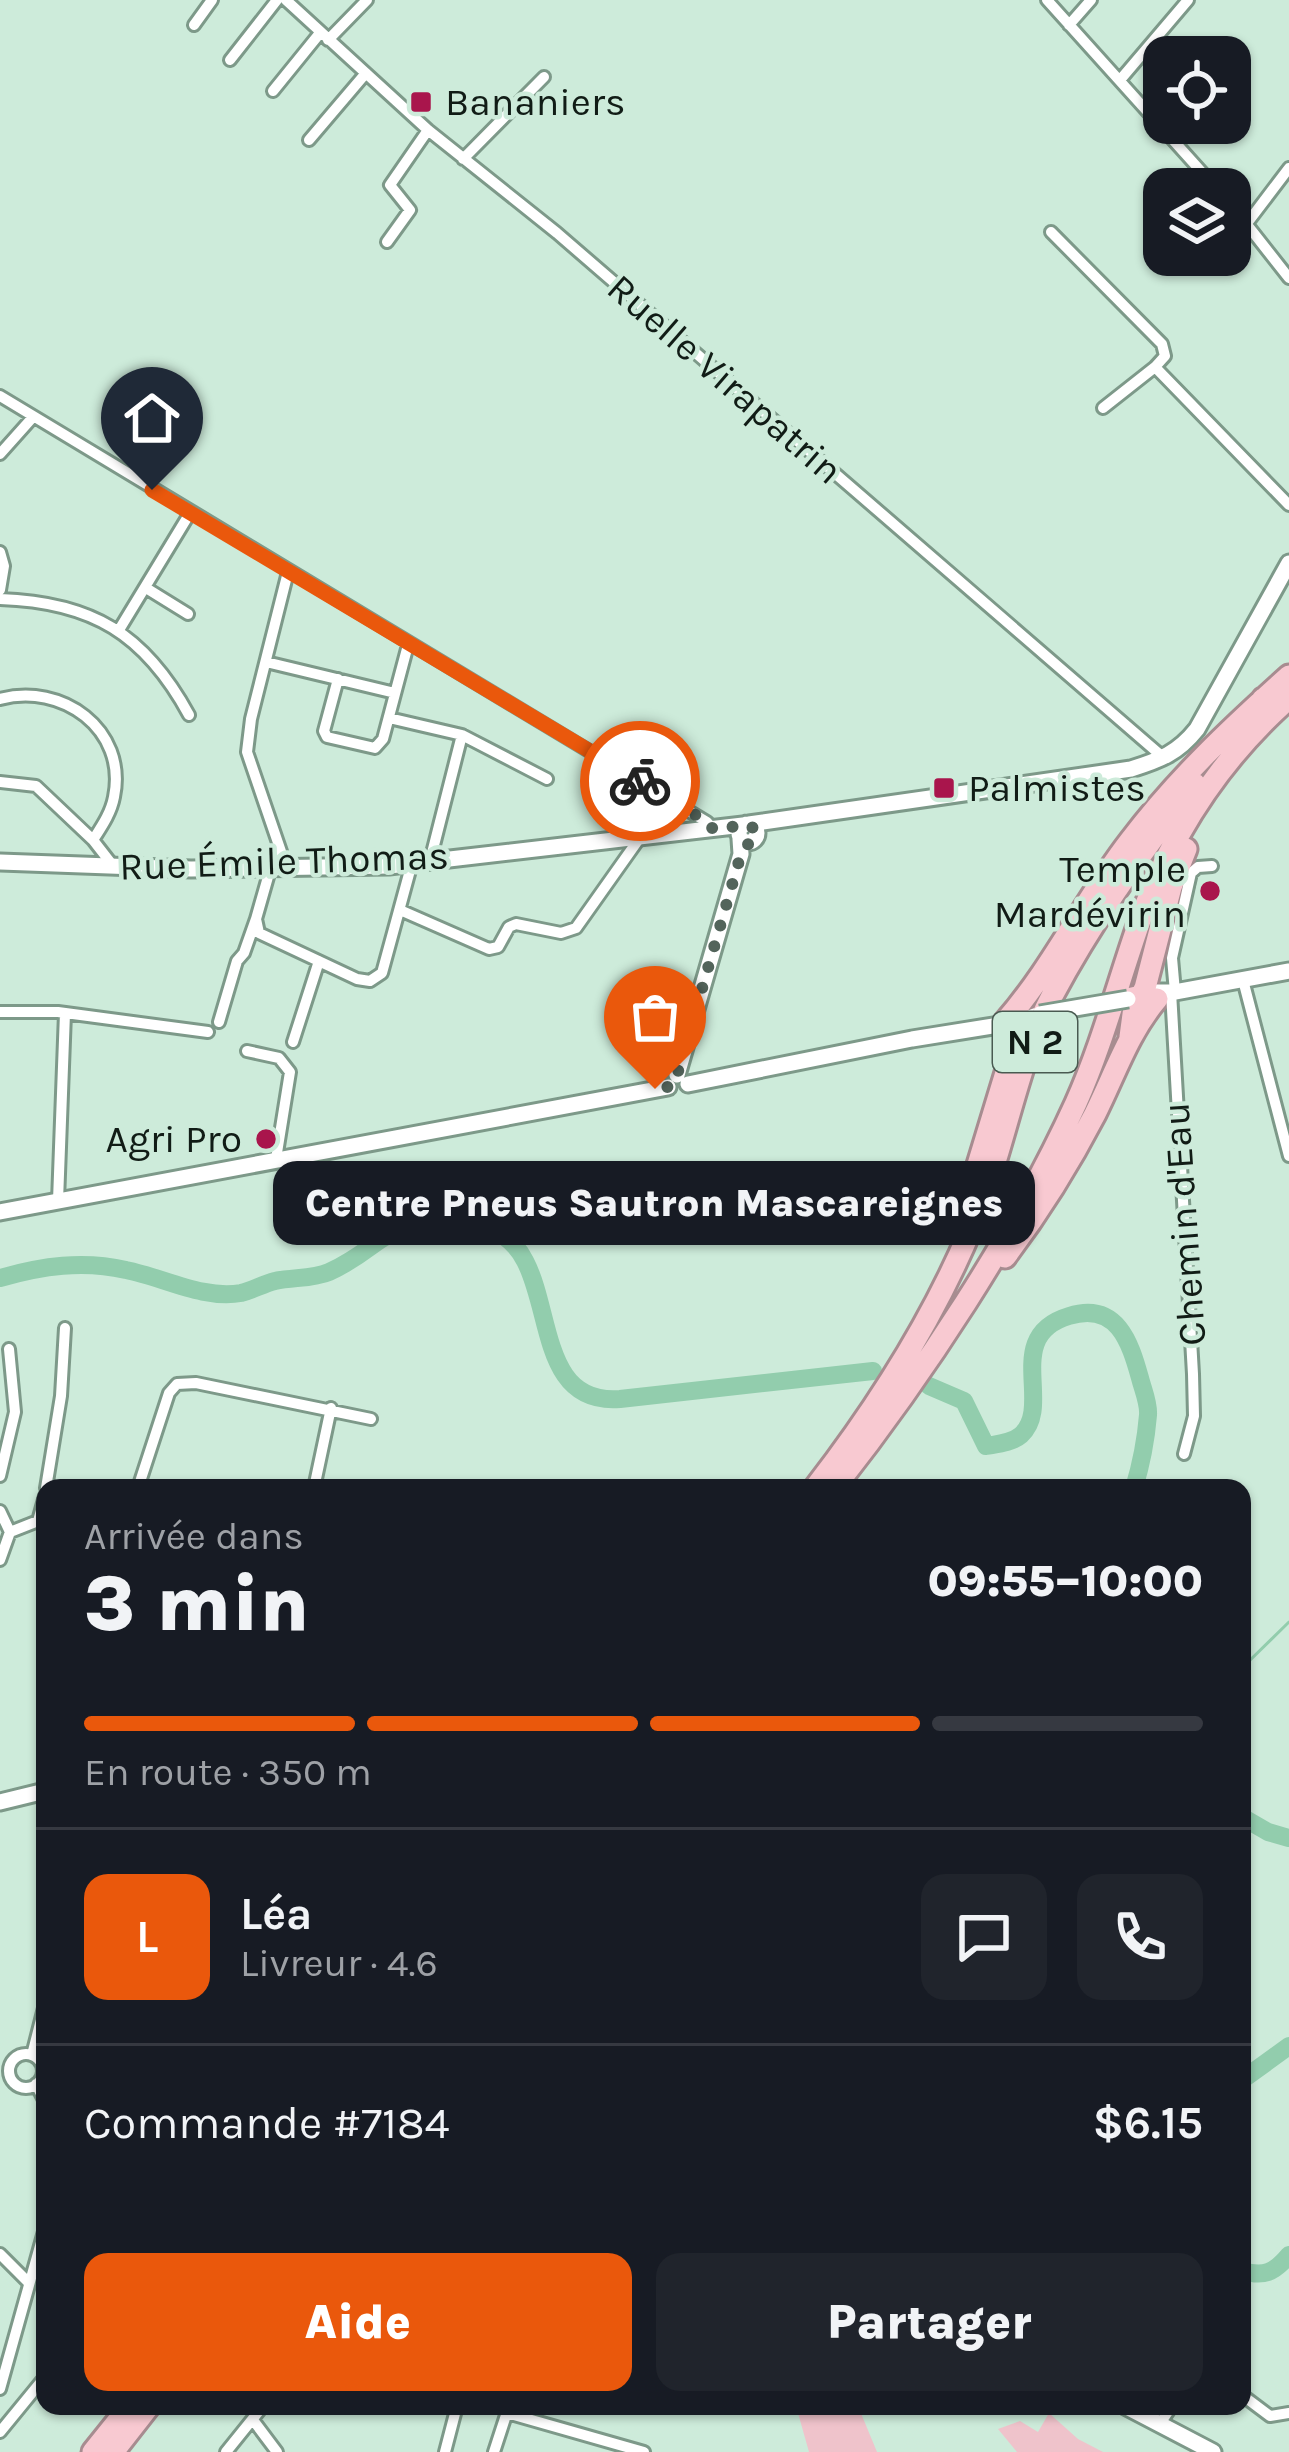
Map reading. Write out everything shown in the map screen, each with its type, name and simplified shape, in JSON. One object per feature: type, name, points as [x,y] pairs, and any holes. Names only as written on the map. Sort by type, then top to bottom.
[{"type":"highway","name":"N 2","points":[[822,1479],[917,1338],[970,1233],[1050,999],[1150,839],[1263,699],[1289,676]]},
{"type":"highway","name":"N 2","points":[[840,1479],[965,1302],[1075,1105],[1112,1013],[1139,924],[1183,824],[1223,769],[1289,698]]},
{"type":"highway","points":[[866,1418],[940,1272],[1021,1030],[1128,843],[1183,776],[1263,699]]},
{"type":"highway","points":[[965,1302],[989,1278],[1053,1187],[1093,1117],[1130,1037],[1134,1007],[1157,994],[1153,967],[1186,848],[1225,788],[1289,708]]},
{"type":"highway","points":[[1012,1051],[1005,1022],[1034,1008]]},
{"type":"highway","points":[[93,2452],[123,2415]]},
{"type":"highway","points":[[113,2452],[142,2415]]},
{"type":"street","points":[[194,25],[212,0]]},
{"type":"street","points":[[230,59],[277,0]]},
{"type":"street","name":"Ruelle Virapatrin","points":[[286,0],[428,130],[557,233],[1165,759]]},
{"type":"street","points":[[272,92],[324,36],[367,0]]},
{"type":"street","points":[[1047,0],[1198,168]]},
{"type":"street","points":[[1069,25],[1091,0]]},
{"type":"street","points":[[1120,80],[1188,0]]},
{"type":"street","points":[[309,140],[366,73]]},
{"type":"street","points":[[463,159],[544,77]]},
{"type":"street","points":[[387,242],[410,210],[390,184],[428,130]]},
{"type":"street","points":[[1251,218],[1289,168]]},
{"type":"street","points":[[1251,226],[1289,278]]},
{"type":"street","points":[[1051,232],[1162,344],[1165,356],[1155,367],[1103,408]]},
{"type":"street","points":[[1155,367],[1289,505]]},
{"type":"street","points":[[0,396],[408,645],[707,822],[741,835],[773,821],[1131,769],[1165,759],[1197,729],[1289,563]]},
{"type":"street","points":[[0,454],[33,417]]},
{"type":"street","points":[[119,630],[190,512]]},
{"type":"street","points":[[0,551],[4,566],[0,594],[56,602],[119,630],[150,655],[189,715]]},
{"type":"street","points":[[219,1022],[237,961],[278,869],[247,752],[288,572]]},
{"type":"street","points":[[146,588],[188,614]]},
{"type":"street","points":[[338,679],[324,731],[327,737],[376,748],[408,645]]},
{"type":"street","points":[[266,662],[395,693]]},
{"type":"street","points":[[0,698],[22,692],[54,698],[96,724],[110,747],[115,784],[108,818],[93,840]]},
{"type":"street","points":[[389,718],[462,735],[548,779]]},
{"type":"street","points":[[430,861],[462,735]]},
{"type":"street","points":[[0,782],[36,786],[93,840],[114,867]]},
{"type":"street","points":[[678,1082],[741,835]]},
{"type":"street","name":"Rue Émile Thomas","points":[[0,862],[278,869],[412,863],[639,838],[741,835]]},
{"type":"street","name":"Rue Émile Thomas","points":[[400,910],[490,950],[516,924],[566,932],[575,928],[639,838]]},
{"type":"street","points":[[256,919],[264,938],[357,979],[376,979],[382,973],[412,863]]},
{"type":"street","name":"Chemin d'Eau","points":[[1184,1454],[1194,1416],[1193,1373],[1157,994],[1172,958],[1191,873],[1212,866]]},
{"type":"street","points":[[293,1042],[319,961]]},
{"type":"street","points":[[1034,1008],[1157,994],[1289,971]]},
{"type":"street","points":[[1243,980],[1289,1156]]},
{"type":"street","points":[[0,1012],[65,1013],[208,1032]]},
{"type":"street","points":[[58,1201],[65,1013]]},
{"type":"street","points":[[0,1212],[1005,1022]]},
{"type":"street","points":[[247,1051],[279,1058],[290,1072],[276,1159]]},
{"type":"street","points":[[48,1479],[61,1396],[65,1328]]},
{"type":"street","points":[[0,1476],[15,1412],[9,1349]]},
{"type":"street","points":[[141,1479],[169,1393],[177,1384],[196,1383],[371,1419]]},
{"type":"street","points":[[316,1479],[331,1408]]},
{"type":"street","points":[[0,1511],[10,1532],[0,1560]]},
{"type":"street","points":[[10,1532],[36,1522]]},
{"type":"street","points":[[0,1802],[36,1793]]},
{"type":"street","points":[[32,2055],[36,2039]]},
{"type":"street","points":[[32,2055],[14,2059],[4,2076],[19,2086],[36,2084]]},
{"type":"street","points":[[32,2055],[36,2059]]},
{"type":"street","points":[[0,2254],[29,2283]]},
{"type":"street","points":[[0,2389],[36,2259]]},
{"type":"street","points":[[3,2422],[36,2387]]},
{"type":"street","points":[[1251,2402],[1270,2416],[1289,2413]]},
{"type":"street","points":[[226,2452],[257,2415]]},
{"type":"street","points":[[445,2452],[455,2415]]},
{"type":"street","points":[[494,2452],[506,2415]]},
{"type":"street","points":[[527,2415],[636,2451]]},
{"type":"street","points":[[1145,2415],[1213,2452]]},
{"type":"street","points":[[1161,2422],[1166,2415]]},
{"type":"street","points":[[253,2420],[277,2452]]},
{"type":"street","points":[[582,2452],[586,2434]]},
{"type":"shaded area","points":[[799,2415],[862,2415],[877,2452],[809,2452]]},
{"type":"shaded area","points":[[1051,2415],[1078,2439],[1103,2452],[1017,2452],[998,2429],[1020,2421],[1038,2432]]},
{"type":"waterway","points":[[0,1278],[94,1265],[198,1291],[241,1293],[275,1281],[329,1272],[410,1227],[475,1227],[512,1243],[527,1266],[554,1354],[568,1379],[589,1395],[620,1399],[873,1371]]},
{"type":"waterway","points":[[929,1386],[964,1401],[986,1446],[1009,1441],[1021,1435],[1030,1422],[1038,1339],[1049,1326],[1069,1316],[1099,1314],[1126,1339],[1148,1406],[1136,1479]]},
{"type":"waterway","points":[[1251,1659],[1289,1622]]},
{"type":"waterway","points":[[1251,1822],[1289,1838]]},
{"type":"waterway","points":[[1251,2073],[1289,2046]]},
{"type":"waterway","points":[[1251,2273],[1268,2272],[1289,2255]]},
{"type":"way so far","points":[[640,781],[714,830],[749,824],[757,832],[741,854],[677,1075],[668,1087],[655,1089]]},
{"type":"place","name":"Bananiers","points":[[421,102]]},
{"type":"place","name":"Palmistes","points":[[944,788]]},
{"type":"place","name":"Temple Mardévirin","points":[[1210,891]]},
{"type":"place","name":"Centre Pneus Sautron Mascareignes","points":[[655,1089]]},
{"type":"place","name":"Agri Pro","points":[[266,1139]]},
{"type":"route","points":[[152,490],[640,781]]}]
